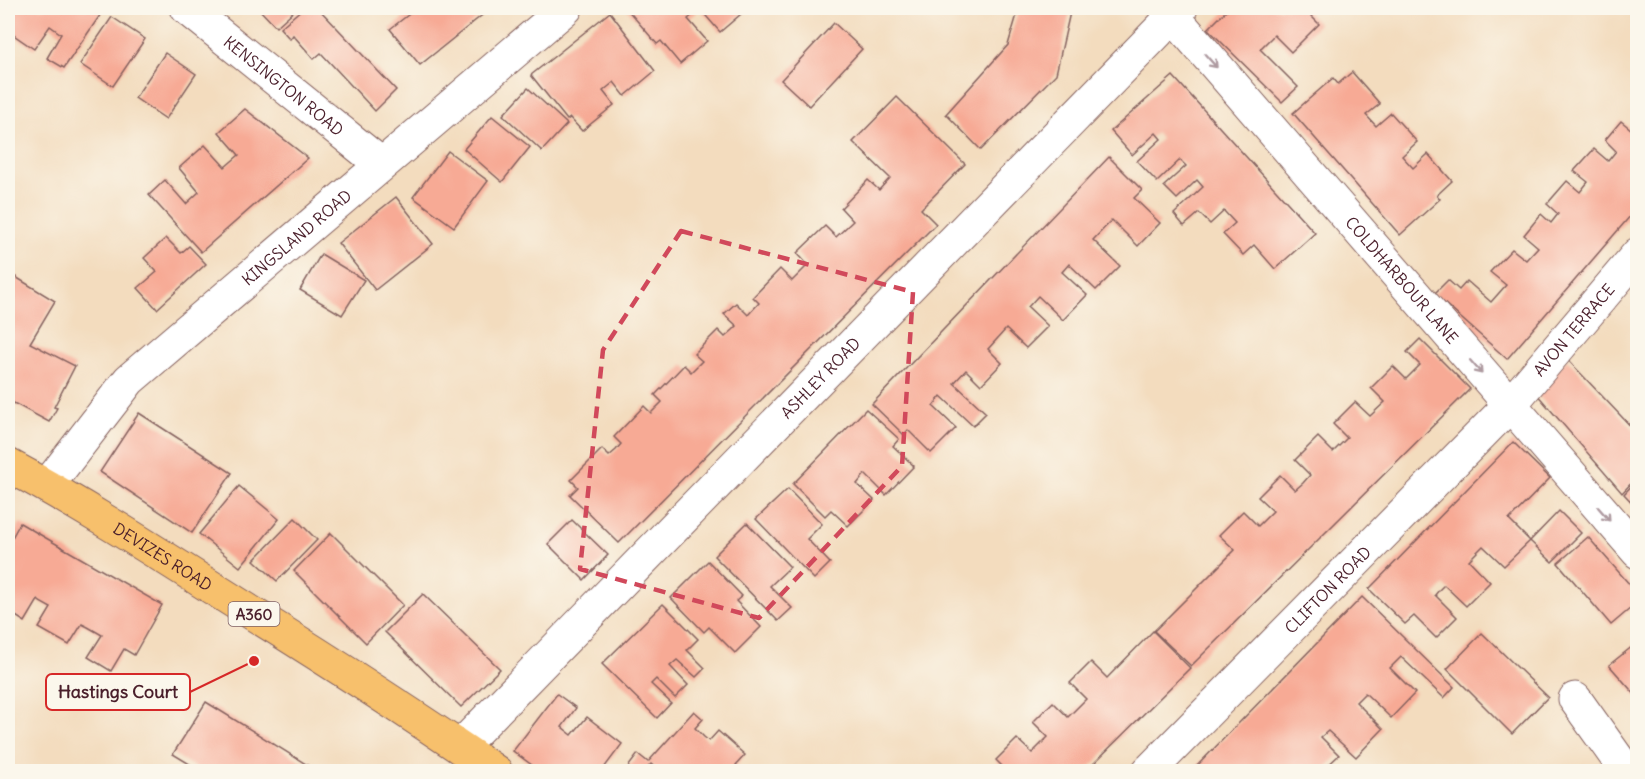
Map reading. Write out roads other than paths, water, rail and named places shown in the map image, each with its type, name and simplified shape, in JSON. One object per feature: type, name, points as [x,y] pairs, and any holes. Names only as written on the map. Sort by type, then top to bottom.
[{"type":"main road","name":"DEVIZES ROAD","points":[[8,465],[94,513],[333,663],[496,771]]},
{"type":"street","name":"KENSINGTON ROAD","points":[[187,8],[381,164]]},
{"type":"street","name":"KINGSLAND ROAD","points":[[47,486],[129,380],[566,8]]},
{"type":"street","name":"COLDHARBOUR LANE","points":[[1173,11],[1509,406],[1638,552]]},
{"type":"street","name":"ASHLEY ROAD","points":[[460,747],[1173,11]]},
{"type":"street","name":"AVON TERRACE","points":[[1509,406],[1638,254]]},
{"type":"street","name":"CLIFTON ROAD","points":[[1148,771],[1509,406]]},
{"type":"street","points":[[1575,699],[1627,771]]},
{"type":"place","name":"Hastings Court","points":[[254,661]]}]
